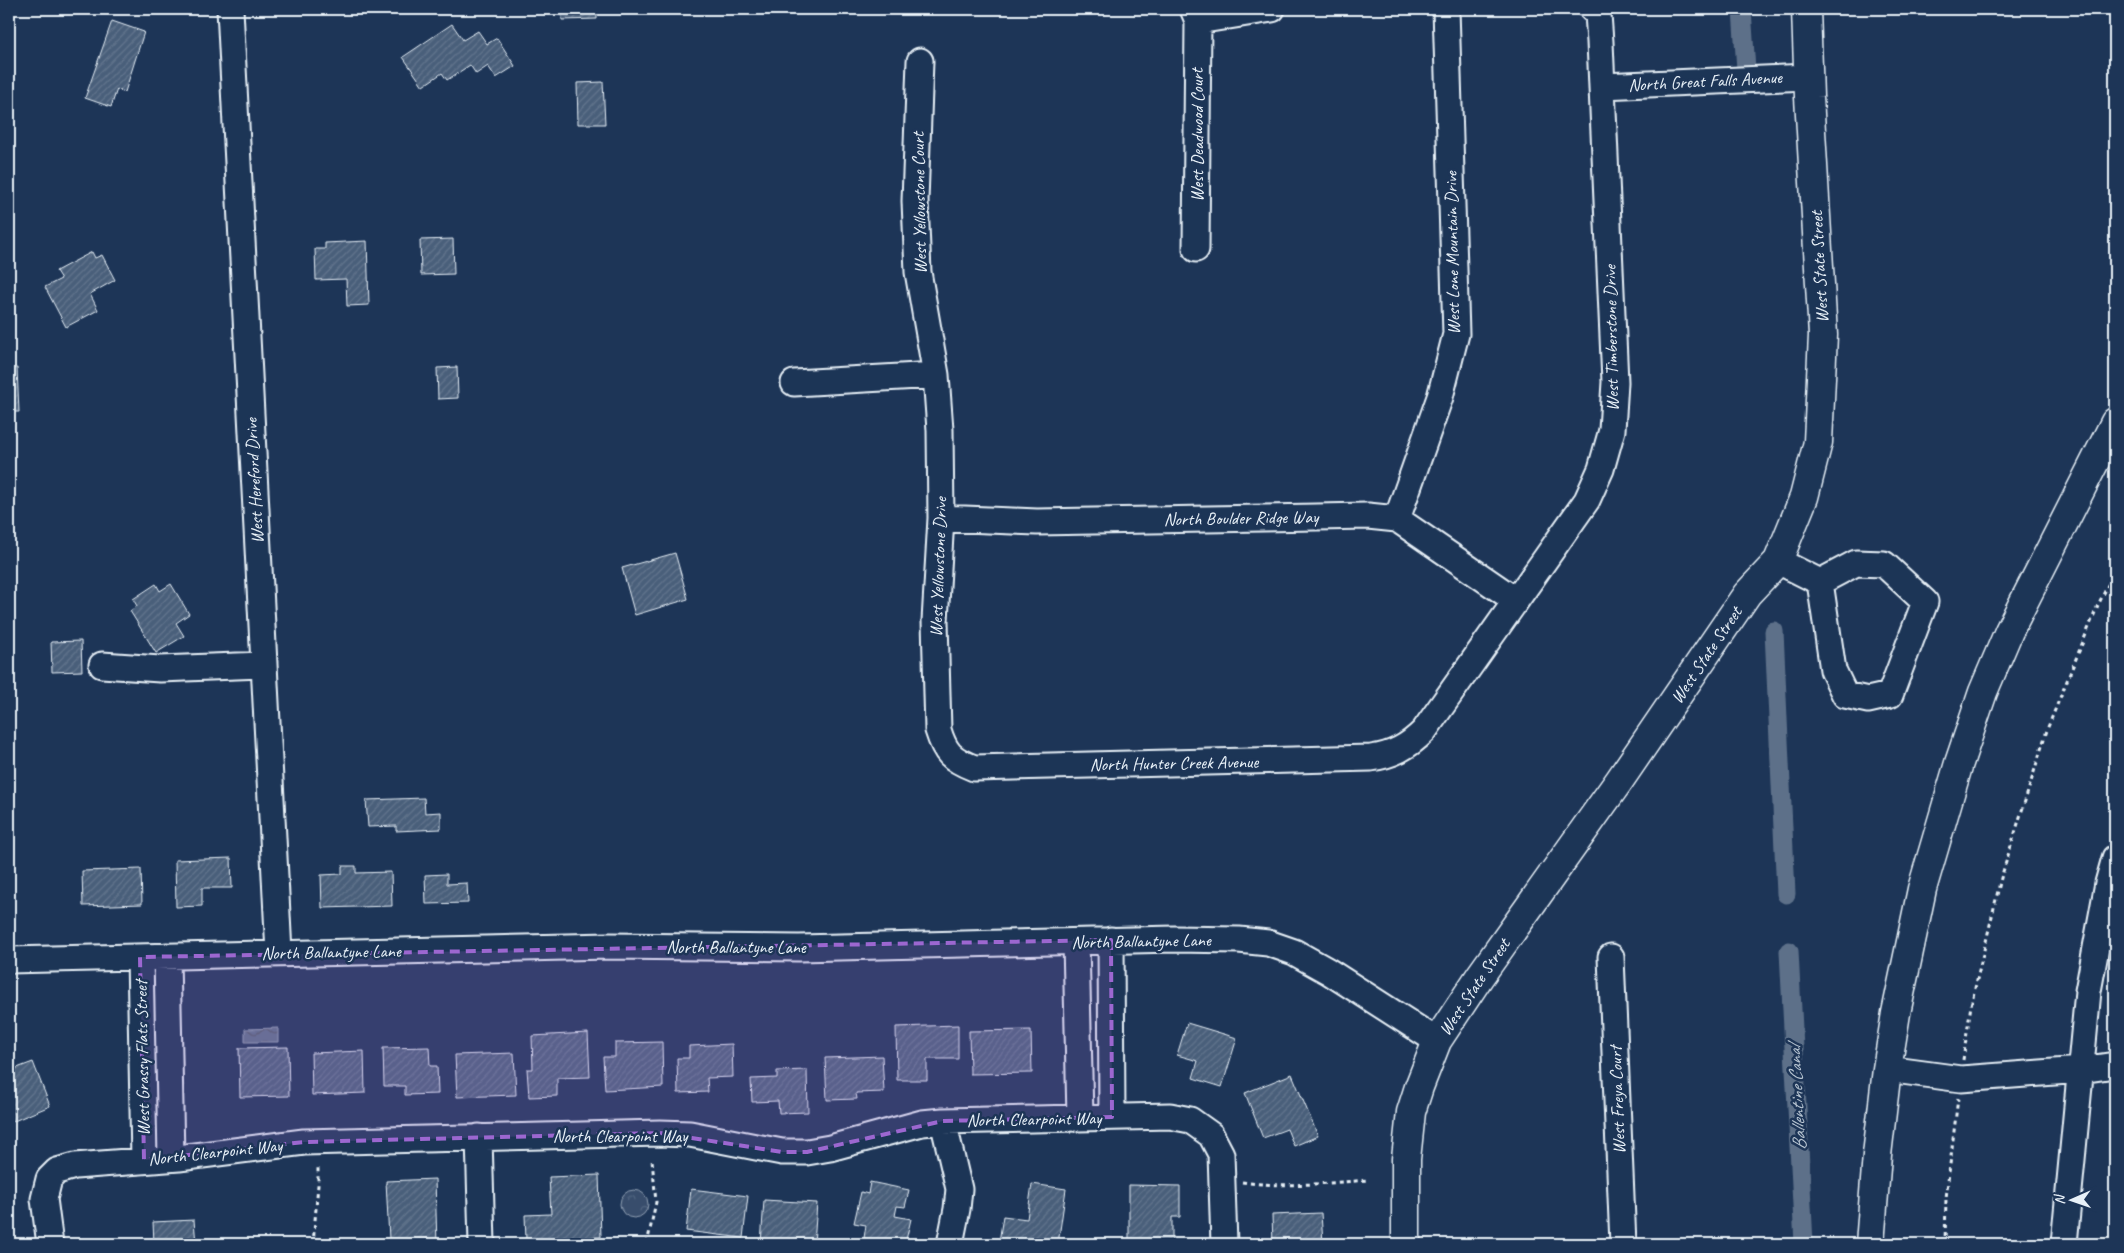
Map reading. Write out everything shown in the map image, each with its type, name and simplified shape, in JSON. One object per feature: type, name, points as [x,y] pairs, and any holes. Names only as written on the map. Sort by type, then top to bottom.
[{"type":"main road","name":"West State Street","points":[[1406,1244],[1406,1159],[1411,1112],[1418,1087],[1437,1041],[1480,976],[1619,781],[1747,594],[1778,561],[1804,497],[1818,442],[1823,335],[1806,9]]},
{"type":"main road","points":[[1870,1244],[1877,1155],[1887,1069],[1896,1013],[1922,890],[1983,692],[2009,631],[2115,422]]},
{"type":"street","name":"West Hereford Drive","points":[[230,9],[279,953]]},
{"type":"street","points":[[1195,15],[1272,9]]},
{"type":"street","name":"West Lone Mountain Drive","points":[[1397,519],[1440,397],[1456,334],[1446,9]]},
{"type":"street","name":"West Timberstone Drive","points":[[1399,751],[1412,743],[1424,731],[1587,500],[1601,469],[1612,430],[1615,382],[1602,86],[1598,14],[1592,9]]},
{"type":"street","name":"West Deadwood Court","points":[[1195,15],[1196,249]]},
{"type":"street","name":"West Yellowstone Court","points":[[920,61],[915,201],[918,272],[936,374]]},
{"type":"street","name":"North Great Falls Avenue","points":[[1602,86],[1809,77]]},
{"type":"street","points":[[794,383],[936,374]]},
{"type":"street","name":"West Yellowstone Drive","points":[[936,374],[940,430],[941,518],[935,621],[938,730],[943,745],[951,757]]},
{"type":"street","name":"North Boulder Ridge Way","points":[[941,518],[1037,522],[1368,516],[1397,519],[1515,600]]},
{"type":"street","points":[[1778,561],[1820,582]]},
{"type":"street","points":[[1856,563],[1884,564],[1925,602],[1890,696],[1868,700],[1845,695],[1833,670],[1820,582],[1856,563]]},
{"type":"street","points":[[102,665],[160,669],[264,666]]},
{"type":"street","name":"North Hunter Creek Avenue","points":[[951,757],[974,768],[1371,758],[1399,751]]},
{"type":"street","points":[[2064,1244],[2088,991],[2108,883],[2115,858]]},
{"type":"street","points":[[1111,940],[1112,1117]]},
{"type":"street","name":"North Ballantyne Lane","points":[[9,960],[609,946],[799,948],[1111,940],[1239,940],[1268,943],[1294,952],[1328,971],[1437,1041]]},
{"type":"street","points":[[1076,942],[1080,1118]]},
{"type":"street","name":"West Grassy Flats Street","points":[[167,956],[171,1158]]},
{"type":"street","name":"West Freya Court","points":[[1611,956],[1623,1244]]},
{"type":"street","name":"West Grassy Flats Street","points":[[140,957],[144,1160]]},
{"type":"street","points":[[1887,1069],[1961,1079],[2081,1070],[2115,1065]]},
{"type":"street","name":"North Clearpoint Way","points":[[50,1244],[44,1199],[49,1179],[58,1171],[75,1166],[171,1158],[304,1142],[660,1133],[690,1134],[782,1152],[807,1152],[830,1148],[914,1125],[943,1121],[1170,1116],[1190,1120],[1211,1136],[1221,1154],[1224,1244]]},
{"type":"street","points":[[943,1121],[959,1189],[950,1244]]},
{"type":"street","points":[[479,1138],[482,1244]]},
{"type":"path","points":[[1945,1244],[1946,1198],[1971,1005],[2004,869],[2048,727],[2098,605],[2115,570]]},
{"type":"path","points":[[647,1244],[656,1202],[652,1160]]},
{"type":"path","points":[[313,1244],[318,1168]]},
{"type":"path","points":[[1241,1182],[1296,1186],[1369,1180]]},
{"type":"highlighted area","points":[[1111,940],[1112,1117],[943,1121],[807,1152],[782,1152],[660,1133],[304,1142],[144,1160],[140,957]]},
{"type":"green space","points":[[634,1190],[644,1194],[648,1204],[644,1214],[634,1218],[624,1214],[620,1204],[624,1194]]},
{"type":"water","points":[[278,1028],[278,1042],[245,1042],[245,1029]]},
{"type":"building","points":[[561,9],[597,9],[597,19],[562,20]]},
{"type":"building","points":[[112,21],[144,32],[125,92],[117,89],[111,107],[85,98]]},
{"type":"building","points":[[452,24],[463,40],[478,31],[487,44],[497,38],[515,66],[496,78],[488,66],[476,74],[470,65],[447,80],[442,73],[423,86],[403,57]]},
{"type":"building","points":[[603,82],[605,124],[578,124],[577,83]]},
{"type":"building","points":[[453,239],[454,274],[421,275],[420,240]]},
{"type":"building","points":[[367,241],[369,305],[347,306],[346,279],[316,280],[315,249],[325,249],[325,243]]},
{"type":"building","points":[[92,252],[95,258],[102,255],[115,280],[90,294],[98,310],[66,327],[45,287],[61,279],[56,271]]},
{"type":"building","points":[[457,367],[458,398],[438,399],[437,368]]},
{"type":"building","points":[[17,368],[19,412],[9,412],[9,369]]},
{"type":"building","points":[[675,553],[688,599],[635,615],[622,568]]},
{"type":"building","points":[[156,584],[160,591],[171,584],[189,614],[176,623],[184,636],[156,653],[130,611],[137,606],[133,599]]},
{"type":"building","points":[[81,641],[82,671],[52,672],[51,642]]},
{"type":"building","points":[[424,798],[425,813],[441,812],[441,829],[396,831],[396,826],[368,827],[366,800]]},
{"type":"building","points":[[231,858],[232,888],[202,888],[202,906],[176,907],[175,860]]},
{"type":"building","points":[[342,866],[356,866],[356,873],[391,872],[392,906],[322,908],[321,875],[342,874]]},
{"type":"building","points":[[141,869],[142,904],[83,906],[82,871]]},
{"type":"building","points":[[447,874],[447,884],[467,883],[468,903],[426,904],[425,875]]},
{"type":"building","points":[[1187,1023],[1237,1038],[1222,1087],[1193,1078],[1198,1061],[1177,1055]]},
{"type":"building","points":[[958,1025],[958,1059],[927,1059],[927,1080],[897,1080],[896,1027]]},
{"type":"building","points":[[1031,1030],[1032,1073],[970,1074],[969,1031]]},
{"type":"building","points":[[588,1033],[590,1077],[557,1078],[557,1096],[529,1097],[527,1069],[533,1069],[532,1036]]},
{"type":"building","points":[[662,1042],[663,1087],[605,1090],[603,1057],[615,1057],[615,1043]]},
{"type":"building","points":[[732,1044],[733,1077],[707,1078],[708,1092],[678,1093],[677,1058],[689,1058],[689,1046]]},
{"type":"building","points":[[288,1047],[289,1096],[240,1097],[239,1048]]},
{"type":"building","points":[[429,1047],[430,1066],[437,1066],[438,1094],[405,1095],[405,1086],[384,1086],[383,1048]]},
{"type":"building","points":[[364,1051],[365,1093],[312,1095],[311,1053]]},
{"type":"building","points":[[514,1053],[516,1095],[457,1097],[455,1055]]},
{"type":"building","points":[[882,1056],[884,1092],[856,1093],[857,1099],[827,1100],[825,1058]]},
{"type":"building","points":[[33,1062],[50,1106],[9,1123],[9,1071]]},
{"type":"building","points":[[807,1070],[808,1112],[779,1113],[778,1101],[752,1102],[751,1079],[777,1078],[777,1071]]},
{"type":"building","points":[[1292,1074],[1318,1136],[1294,1146],[1287,1129],[1263,1138],[1245,1093]]},
{"type":"building","points":[[599,1175],[601,1237],[526,1240],[525,1215],[551,1214],[549,1177]]},
{"type":"building","points":[[435,1179],[437,1244],[403,1244],[403,1239],[389,1239],[386,1181]]},
{"type":"building","points":[[870,1182],[909,1190],[905,1207],[897,1206],[895,1216],[911,1219],[905,1244],[892,1244],[864,1238],[866,1225],[854,1223],[861,1192],[868,1194]]},
{"type":"building","points":[[1032,1184],[1066,1189],[1058,1244],[1013,1244],[999,1242],[1003,1216],[1027,1219]]},
{"type":"building","points":[[1129,1185],[1180,1186],[1180,1217],[1172,1217],[1172,1244],[1129,1244]]},
{"type":"building","points":[[691,1189],[748,1196],[743,1238],[686,1231]]},
{"type":"building","points":[[764,1200],[817,1203],[814,1244],[761,1244]]},
{"type":"building","points":[[1321,1213],[1323,1244],[1273,1244],[1272,1215]]},
{"type":"building","points":[[194,1220],[196,1244],[154,1244],[153,1222]]},
{"type":"waterway","name":"Ballentine Canal","points":[[1742,9],[1746,70]]},
{"type":"waterway","name":"Ballentine Canal","points":[[1774,631],[1786,894]]},
{"type":"waterway","name":"Ballentine Canal","points":[[1789,951],[1804,1244]]}]
